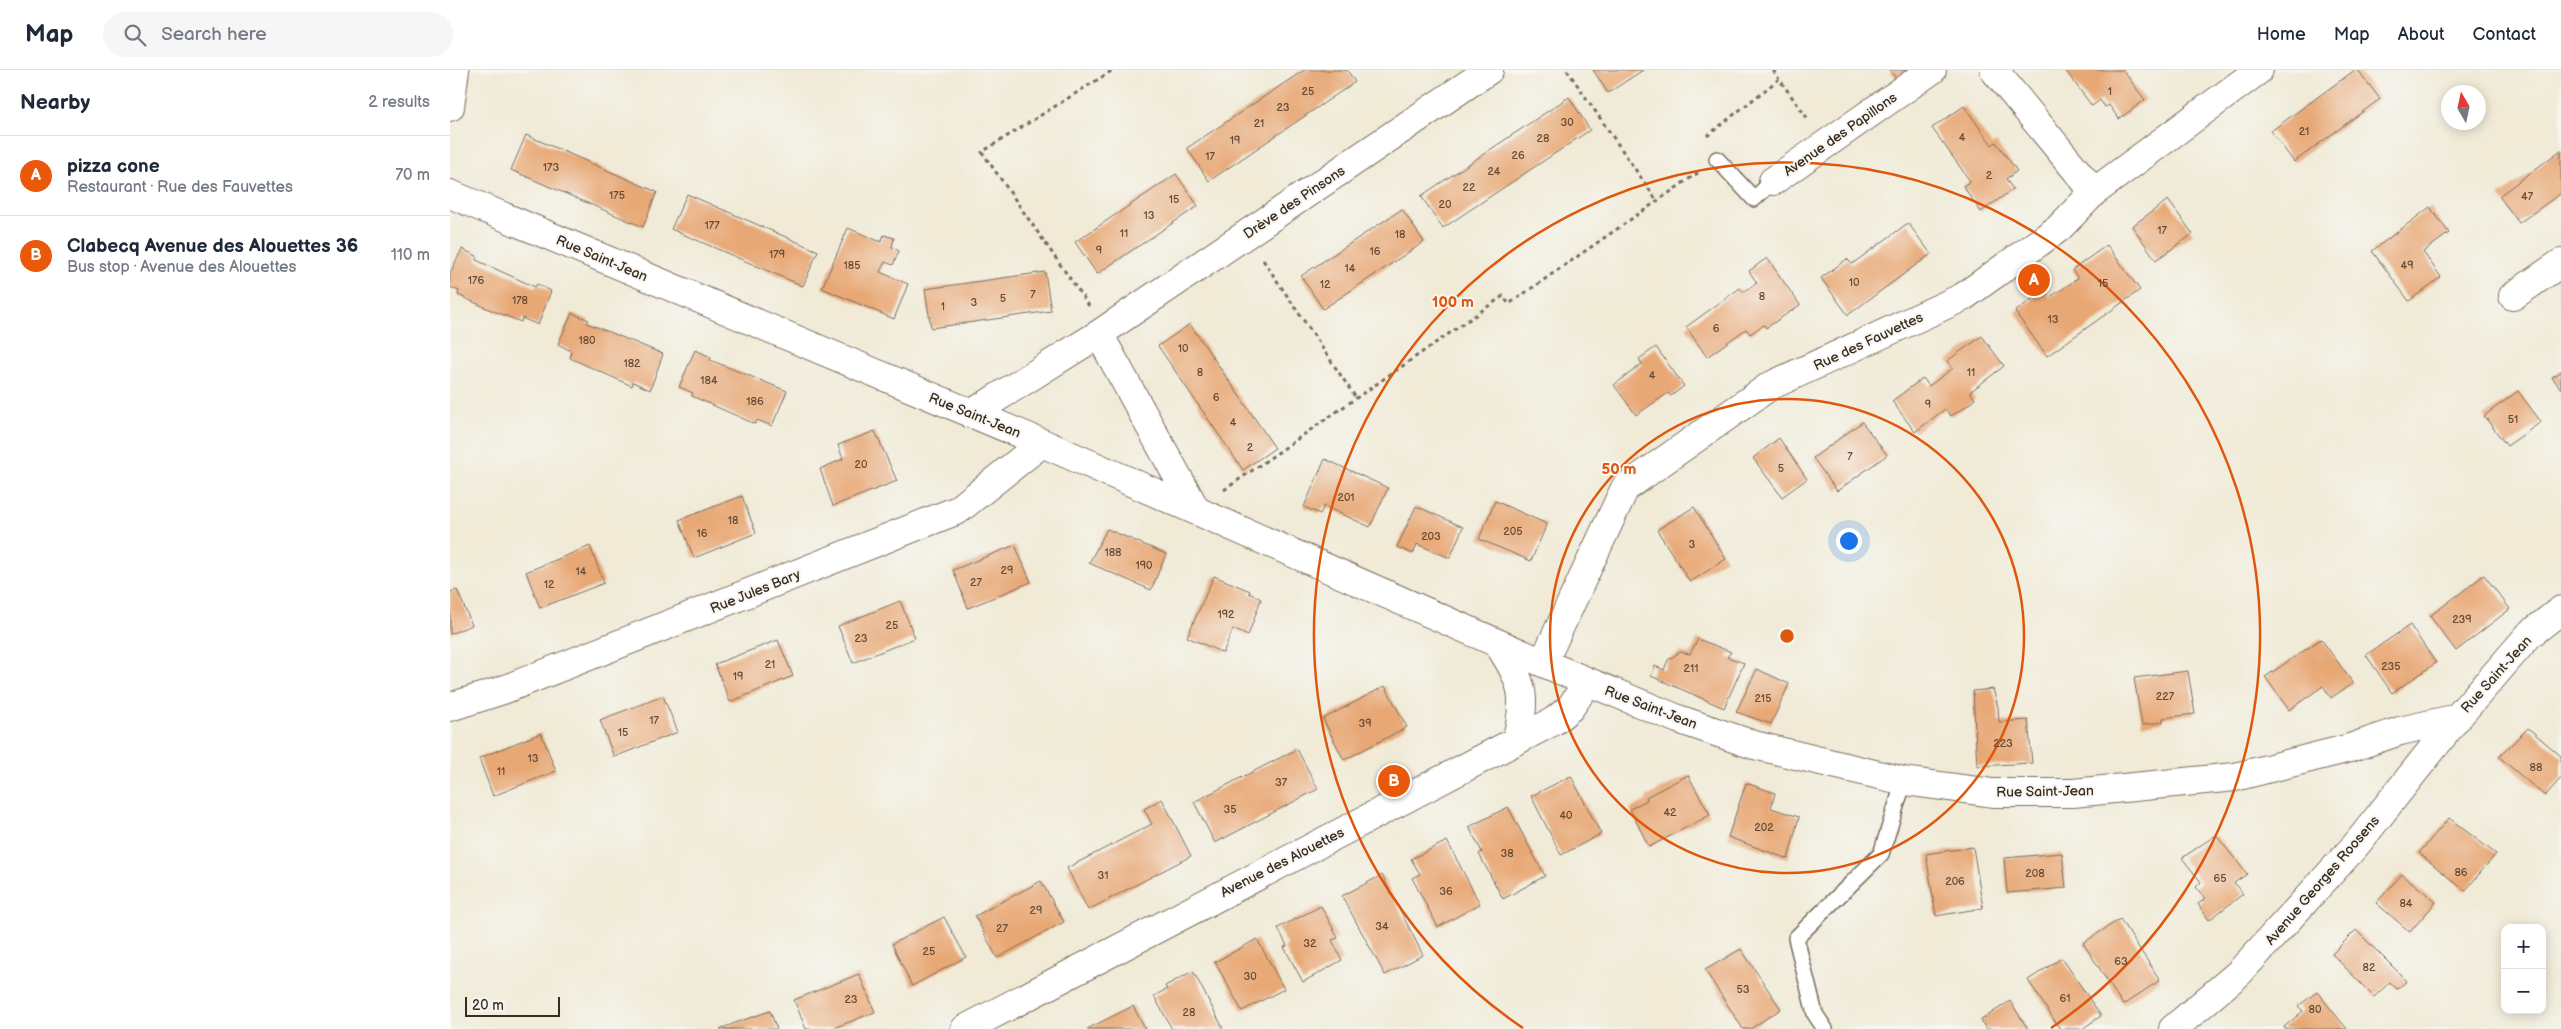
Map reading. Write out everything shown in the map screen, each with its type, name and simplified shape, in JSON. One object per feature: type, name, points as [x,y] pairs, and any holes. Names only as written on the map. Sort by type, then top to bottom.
[{"type":"street","points":[[450,107],[454,70]]},
{"type":"street","name":"Drève des Pinsons","points":[[971,414],[1102,331],[1489,70]]},
{"type":"street","name":"Avenue des Papillons","points":[[1772,182],[1932,70]]},
{"type":"street","points":[[1994,70],[2094,192]]},
{"type":"street","name":"Rue des Fauvettes","points":[[1543,663],[1625,488],[1770,386],[1963,297],[2059,228],[2094,192],[2259,70]]},
{"type":"street","name":"Rue Saint-Jean","points":[[450,194],[1042,443],[1498,644],[1678,719],[1754,745],[1904,780],[1993,793],[2074,792],[2225,778],[2350,748],[2400,731],[2457,718],[2529,635],[2561,610]]},
{"type":"street","points":[[2514,296],[2561,262]]},
{"type":"street","points":[[1102,331],[1196,510]]},
{"type":"street","name":"Rue Jules Bary","points":[[450,707],[503,690],[958,510],[1042,443]]},
{"type":"street","points":[[1498,644],[1515,670],[1523,695],[1523,716],[1516,741]]},
{"type":"street","name":"Avenue des Alouettes","points":[[965,1029],[1554,721],[1570,708],[1588,682]]},
{"type":"street","name":"Avenue Georges Roosens","points":[[2173,1029],[2239,973],[2265,945],[2356,845],[2457,718]]},
{"type":"lane","points":[[1717,159],[1754,199],[1772,182]]},
{"type":"lane","points":[[1825,1029],[1815,1014],[1796,938],[1881,854],[1904,780]]},
{"type":"path","points":[[1102,331],[982,152],[1113,70]]},
{"type":"path","points":[[1567,70],[1657,201]]},
{"type":"path","points":[[1773,70],[1826,144]]},
{"type":"path","points":[[1196,510],[1503,296],[1509,304],[1717,159],[1703,139],[1779,79]]},
{"type":"path","points":[[1246,234],[1356,398]]},
{"type":"building","points":[[1304,70],[1347,70],[1355,82],[1209,181],[1187,148]]},
{"type":"building","points":[[1593,70],[1643,70],[1608,93]]},
{"type":"building","points":[[1889,70],[1906,70],[1896,78]]},
{"type":"building","points":[[2065,70],[2123,70],[2145,100],[2119,119],[2109,105],[2105,107],[2100,100],[2092,106]]},
{"type":"building","points":[[2355,70],[2358,70],[2380,99],[2294,162],[2271,131]]},
{"type":"building","points":[[1569,97],[1590,130],[1443,228],[1421,196]]},
{"type":"building","points":[[1964,106],[1992,145],[1996,142],[2017,171],[2006,179],[2013,189],[1981,212],[1963,186],[1970,181],[1932,128]]},
{"type":"building","points":[[526,135],[657,192],[643,227],[511,170]]},
{"type":"building","points":[[2561,150],[2561,193],[2519,223],[2499,196]]},
{"type":"building","points":[[1176,174],[1198,206],[1097,274],[1075,242]]},
{"type":"building","points":[[687,194],[818,251],[803,286],[671,229]]},
{"type":"building","points":[[2168,200],[2193,234],[2156,260],[2132,226]]},
{"type":"building","points":[[2430,207],[2449,233],[2423,252],[2441,277],[2409,301],[2372,251]]},
{"type":"building","points":[[1402,209],[1424,242],[1323,309],[1301,276]]},
{"type":"building","points":[[1908,223],[1931,254],[1848,315],[1821,278],[1847,259],[1852,264]]},
{"type":"building","points":[[848,228],[881,242],[884,235],[894,238],[892,247],[899,251],[893,265],[885,262],[880,272],[908,284],[894,319],[822,288]]},
{"type":"building","points":[[2107,245],[2140,290],[2047,356],[2015,312],[2044,290],[2050,297],[2078,278],[2072,270]]},
{"type":"building","points":[[462,249],[477,256],[476,260],[535,287],[537,284],[551,291],[538,325],[522,318],[521,322],[489,309],[458,295],[459,291],[450,287],[450,273]]},
{"type":"building","points":[[1767,258],[1800,305],[1766,328],[1764,325],[1750,334],[1746,329],[1707,357],[1686,327],[1740,288],[1743,292],[1757,283],[1749,271]]},
{"type":"building","points":[[1045,272],[1051,311],[931,328],[925,289]]},
{"type":"building","points":[[572,313],[589,320],[587,323],[663,354],[650,390],[633,382],[632,386],[570,358],[571,351],[558,344]]},
{"type":"building","points":[[1190,324],[1275,448],[1243,470],[1158,346]]},
{"type":"building","points":[[1982,336],[2004,366],[1970,392],[1975,399],[1964,408],[1951,416],[1945,409],[1915,432],[1892,401],[1923,378],[1929,386],[1953,368],[1947,361]]},
{"type":"building","points":[[1656,347],[1684,386],[1671,396],[1668,393],[1636,415],[1614,385],[1642,364],[1639,359]]},
{"type":"building","points":[[695,350],[711,357],[710,360],[787,391],[772,426],[757,420],[755,424],[692,396],[693,393],[679,387]]},
{"type":"building","points":[[2561,371],[2561,389],[2552,377]]},
{"type":"building","points":[[2518,391],[2541,422],[2507,446],[2484,416]]},
{"type":"building","points":[[1862,422],[1887,455],[1837,491],[1813,458]]},
{"type":"building","points":[[875,431],[897,481],[833,506],[820,469],[843,459],[838,445]]},
{"type":"building","points":[[1779,438],[1807,479],[1782,497],[1753,458]]},
{"type":"building","points":[[1325,459],[1388,488],[1370,527],[1324,506],[1320,514],[1304,507]]},
{"type":"building","points":[[742,496],[756,533],[694,558],[679,520]]},
{"type":"building","points":[[1495,501],[1547,524],[1531,561],[1479,539]]},
{"type":"building","points":[[1416,506],[1463,527],[1450,558],[1417,544],[1413,554],[1397,547]]},
{"type":"building","points":[[1694,507],[1726,559],[1690,582],[1657,530]]},
{"type":"building","points":[[1107,529],[1166,554],[1151,590],[1089,563]]},
{"type":"building","points":[[1015,545],[1031,582],[968,608],[953,570]]},
{"type":"building","points":[[590,546],[604,583],[540,608],[526,572]]},
{"type":"building","points":[[2484,575],[2510,609],[2456,651],[2430,616]]},
{"type":"building","points":[[1214,576],[1250,591],[1249,593],[1261,599],[1248,636],[1233,629],[1223,653],[1187,637]]},
{"type":"building","points":[[457,590],[472,625],[450,634],[450,592]]},
{"type":"building","points":[[900,601],[915,638],[853,663],[838,626]]},
{"type":"building","points":[[2410,625],[2436,663],[2392,693],[2366,655]]},
{"type":"building","points":[[1698,639],[1731,652],[1727,657],[1744,663],[1724,708],[1651,676],[1655,666],[1664,670],[1668,660],[1680,652],[1690,654]]},
{"type":"building","points":[[2321,639],[2353,683],[2331,698],[2323,686],[2289,710],[2265,677]]},
{"type":"building","points":[[778,640],[793,676],[730,702],[715,664]]},
{"type":"building","points":[[1757,669],[1789,684],[1771,724],[1736,712]]},
{"type":"building","points":[[2188,671],[2195,714],[2163,718],[2163,722],[2142,725],[2134,678]]},
{"type":"building","points":[[1385,686],[1407,727],[1344,760],[1323,719]]},
{"type":"building","points":[[1993,689],[1998,707],[1999,722],[2028,720],[2032,763],[1977,766],[1973,691]]},
{"type":"building","points":[[663,696],[678,732],[614,757],[600,720]]},
{"type":"building","points":[[2528,728],[2561,756],[2561,778],[2545,796],[2499,757]]},
{"type":"building","points":[[541,733],[556,771],[493,796],[479,758]]},
{"type":"building","points":[[1297,749],[1318,789],[1215,843],[1194,802]]},
{"type":"building","points":[[1688,775],[1710,815],[1649,847],[1630,809],[1647,800],[1646,797]]},
{"type":"building","points":[[1571,776],[1601,834],[1561,855],[1531,796]]},
{"type":"building","points":[[1746,783],[1775,793],[1771,808],[1799,817],[1788,859],[1728,837]]},
{"type":"building","points":[[1162,799],[1191,856],[1088,910],[1067,868],[1152,824],[1144,809]]},
{"type":"building","points":[[1508,807],[1545,876],[1503,899],[1479,854],[1482,852],[1469,827]]},
{"type":"building","points":[[2449,818],[2496,854],[2465,891],[2419,853]]},
{"type":"building","points":[[2216,835],[2247,874],[2234,883],[2243,894],[2209,920],[2198,904],[2205,899],[2196,887],[2201,882],[2182,858]]},
{"type":"building","points":[[1447,841],[1480,904],[1438,927],[1412,878],[1420,874],[1411,859]]},
{"type":"building","points":[[1973,847],[1983,908],[1936,916],[1926,854]]},
{"type":"building","points":[[2062,853],[2066,888],[2007,893],[2004,858]]},
{"type":"building","points":[[2402,874],[2436,902],[2410,932],[2376,903]]},
{"type":"building","points":[[1382,875],[1423,955],[1385,975],[1342,896]]},
{"type":"building","points":[[1041,881],[1064,922],[997,958],[975,916]]},
{"type":"building","points":[[1321,906],[1338,938],[1332,940],[1342,960],[1303,982],[1284,947],[1287,946],[1278,928]]},
{"type":"building","points":[[944,917],[966,957],[912,986],[892,944]]},
{"type":"building","points":[[2120,919],[2160,980],[2123,1005],[2083,943]]},
{"type":"building","points":[[2356,930],[2407,981],[2397,989],[2390,982],[2374,997],[2332,954]]},
{"type":"building","points":[[1257,939],[1284,989],[1242,1011],[1215,962]]},
{"type":"building","points":[[1741,949],[1781,1009],[1750,1029],[1743,1029],[1705,970]]},
{"type":"building","points":[[2062,958],[2101,1016],[2082,1029],[2060,1029],[2028,980]]},
{"type":"building","points":[[1193,971],[1223,1028],[1172,1029],[1154,996],[1167,989],[1165,986]]},
{"type":"building","points":[[859,974],[875,1012],[831,1029],[806,1029],[794,1000]]},
{"type":"building","points":[[2317,992],[2347,1029],[2285,1029],[2284,1027],[2303,1011],[2298,1006]]},
{"type":"building","points":[[2010,1001],[2028,1029],[1986,1029],[1981,1020]]},
{"type":"building","points":[[1133,1006],[1145,1029],[1087,1029]]},
{"type":"building","points":[[770,1011],[777,1029],[720,1029],[735,1023]]},
{"type":"place","name":"pizza cone","points":[[2034,280]]},
{"type":"place","name":"Clabecq Avenue des Alouettes 36","points":[[1394,781]]}]
